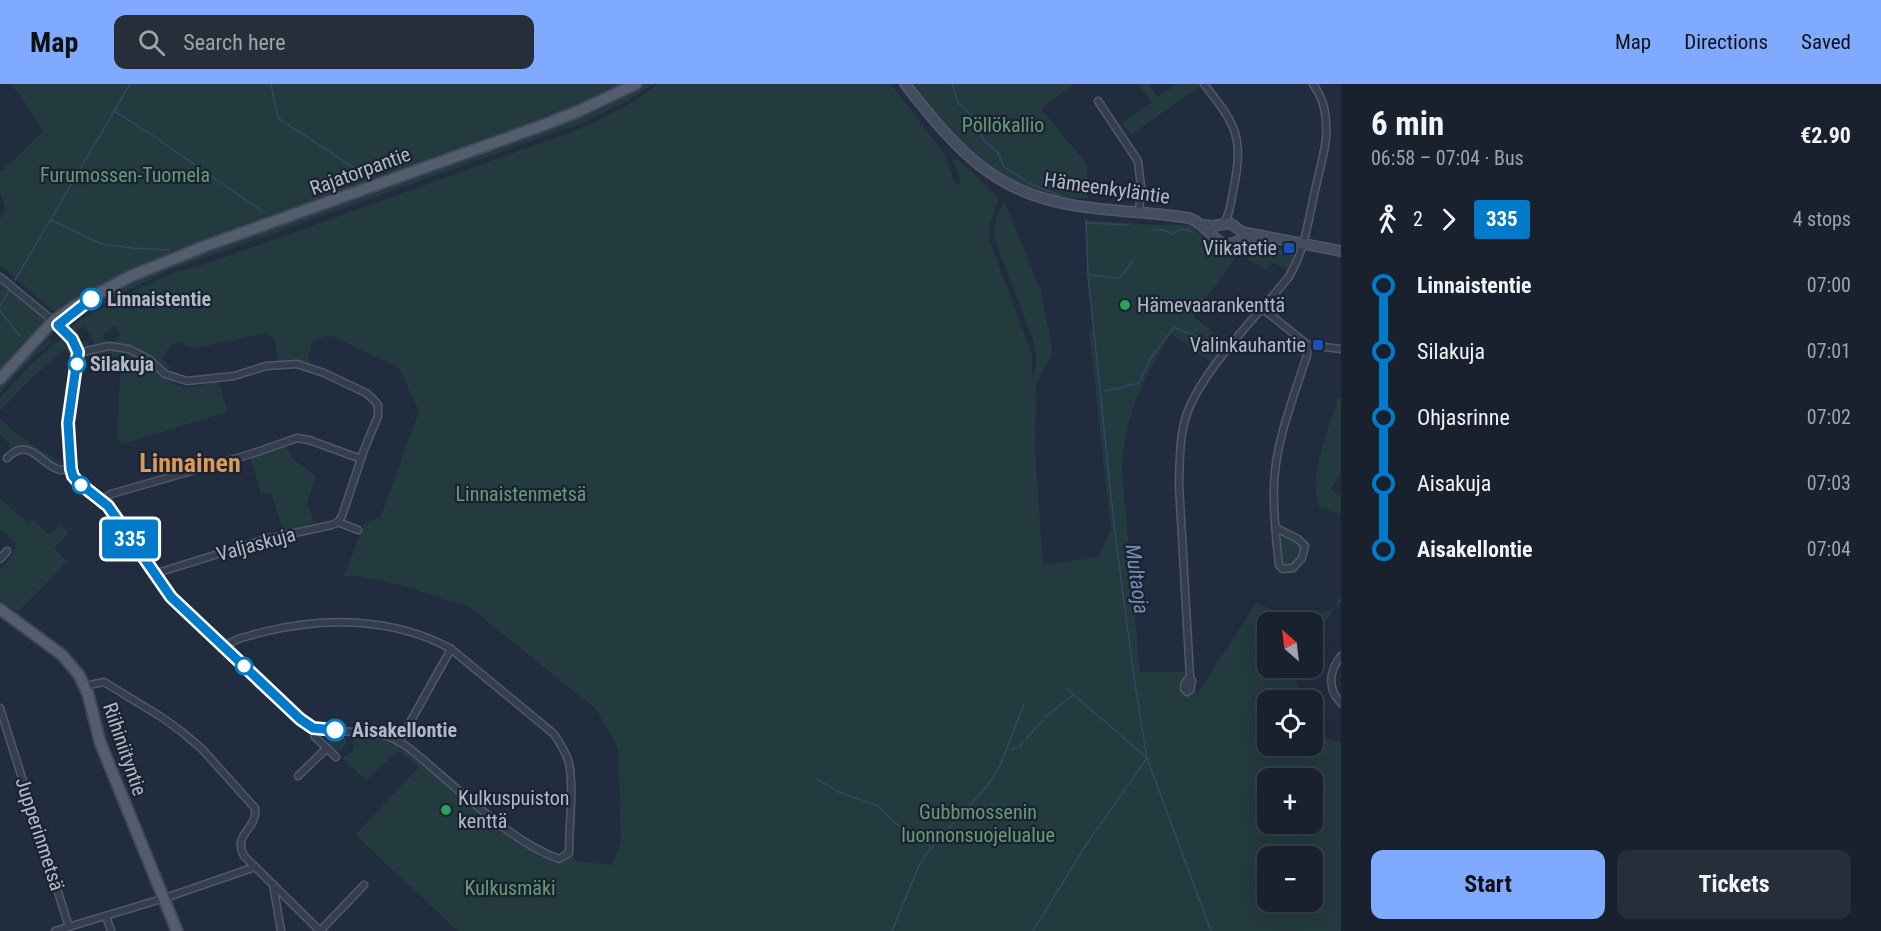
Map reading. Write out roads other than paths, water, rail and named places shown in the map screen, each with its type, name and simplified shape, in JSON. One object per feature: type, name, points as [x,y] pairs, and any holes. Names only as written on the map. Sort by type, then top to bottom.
[{"type":"main road","name":"Rajatorpantie","points":[[0,379],[22,354],[56,323],[97,295],[131,276],[169,260],[541,126],[636,84]]},
{"type":"main road","name":"Riihiniityntie","points":[[0,609],[76,669],[85,686],[102,747],[177,931]]},
{"type":"street","name":"Hämeenkyläntie","points":[[905,84],[951,140],[972,160],[995,177],[1026,193],[1051,201],[1092,208],[1189,218],[1203,225],[1216,237]]},
{"type":"street","points":[[1204,84],[1227,114],[1236,135],[1238,162],[1228,225],[1238,237],[1231,244],[1222,244],[1216,237],[1217,229],[1228,225]]},
{"type":"street","points":[[1190,677],[1179,484],[1183,432],[1187,413],[1206,378],[1291,273],[1303,243],[1327,125],[1321,99],[1312,84]]},
{"type":"street","points":[[1098,101],[1138,161],[1141,188],[1138,212]]},
{"type":"street","name":"Hämeenkyläntie","points":[[1203,225],[1228,225],[1242,231],[1341,251]]},
{"type":"street","name":"Hämeenkyläntie","points":[[1234,242],[1260,235]]},
{"type":"street","points":[[0,277],[72,339],[78,352],[68,423],[71,469],[79,483],[102,500],[112,511],[171,597],[300,719],[313,728],[368,731],[399,742],[495,820],[550,855],[559,859],[568,853],[569,764],[564,749],[554,734],[451,649],[437,641],[397,629],[356,622],[330,621],[283,627],[238,639],[224,647]]},
{"type":"street","points":[[1263,309],[1308,345],[1341,349]]},
{"type":"street","points":[[1276,528],[1305,546],[1302,558],[1293,568],[1282,568],[1279,565],[1276,528],[1274,485],[1284,432],[1308,345]]},
{"type":"street","points":[[78,352],[109,346],[129,349],[150,360],[165,374],[187,381],[234,376],[279,364],[297,364],[313,368],[366,393],[378,405],[378,417],[338,522],[358,530]]},
{"type":"street","points":[[102,500],[111,494],[251,454],[297,438],[309,440],[361,459]]},
{"type":"street","points":[[7,458],[16,450],[24,450],[38,455],[58,470],[71,469]]},
{"type":"street","name":"Valjaskuja","points":[[154,574],[266,539],[338,522]]},
{"type":"street","points":[[0,560],[7,551]]},
{"type":"street","points":[[399,742],[451,649]]},
{"type":"street","points":[[1341,656],[1334,666],[1331,680],[1335,695],[1341,703]]},
{"type":"street","points":[[85,686],[101,682],[109,685],[163,718],[195,743],[212,760],[255,808],[254,822],[243,835],[240,843],[244,856],[320,931],[364,885]]},
{"type":"street","name":"Jupperinmetsä","points":[[0,708],[69,927]]},
{"type":"street","points":[[313,728],[315,737],[336,757]]},
{"type":"street","points":[[298,776],[327,748]]},
{"type":"street","points":[[55,931],[165,898],[255,867]]},
{"type":"street","points":[[272,884],[281,931]]},
{"type":"street","points":[[106,916],[111,931]]},
{"type":"waterway","points":[[15,280],[130,84]]},
{"type":"waterway","points":[[271,84],[278,118],[371,179]]},
{"type":"waterway","name":"Multaoja","points":[[952,84],[958,103],[973,117],[983,139],[998,153],[1004,167],[1031,184],[1061,196]]},
{"type":"waterway","points":[[114,111],[262,211]]},
{"type":"waterway","points":[[51,220],[101,244],[170,250]]},
{"type":"waterway","name":"Multaoja","points":[[1086,220],[1088,275],[1114,524],[1147,758],[1211,931]]},
{"type":"waterway","points":[[1086,223],[1129,225]]},
{"type":"waterway","points":[[1153,230],[1163,230],[1171,234],[1182,229],[1191,231]]},
{"type":"waterway","points":[[1260,247],[1292,255]]},
{"type":"waterway","points":[[1089,275],[1120,278],[1133,260]]},
{"type":"waterway","points":[[0,306],[9,291]]},
{"type":"waterway","points":[[0,311],[21,337]]},
{"type":"waterway","points":[[1105,391],[1139,383],[1150,359],[1174,327],[1219,347]]},
{"type":"waterway","points":[[1033,931],[1086,845],[1147,758],[1067,689]]},
{"type":"waterway","points":[[1045,717],[1073,695]]},
{"type":"waterway","points":[[892,931],[926,854],[987,786],[999,768],[1024,704]]},
{"type":"waterway","points":[[1026,739],[1043,720]]},
{"type":"waterway","points":[[1012,749],[1020,747],[1023,742]]},
{"type":"waterway","points":[[817,779],[839,792],[878,806],[894,822],[931,847]]},
{"type":"place","name":"Viikatetie","points":[[1289,248]]},
{"type":"place","name":"Linnaistentie","points":[[91,299]]},
{"type":"place","name":"Hämevaarankenttä","points":[[1125,305]]},
{"type":"place","name":"Valinkauhantie","points":[[1318,345]]},
{"type":"place","name":"Silakuja","points":[[77,364]]},
{"type":"place","name":"Aisakellontie","points":[[335,730]]},
{"type":"place","name":"Kulkuspuiston kenttä","points":[[446,810]]},
{"type":"district","name":"Linnainen","points":[[190,463]]},
{"type":"park label","name":"Pöllökallio","points":[[1003,125]]},
{"type":"park label","name":"Furumossen-Tuomela","points":[[125,175]]},
{"type":"park label","name":"Linnaistenmetsä","points":[[521,494]]},
{"type":"park label","name":"Gubbmossenin luonnonsuojelualue","points":[[978,824]]},
{"type":"park label","name":"Kulkusmäki","points":[[510,888]]}]
